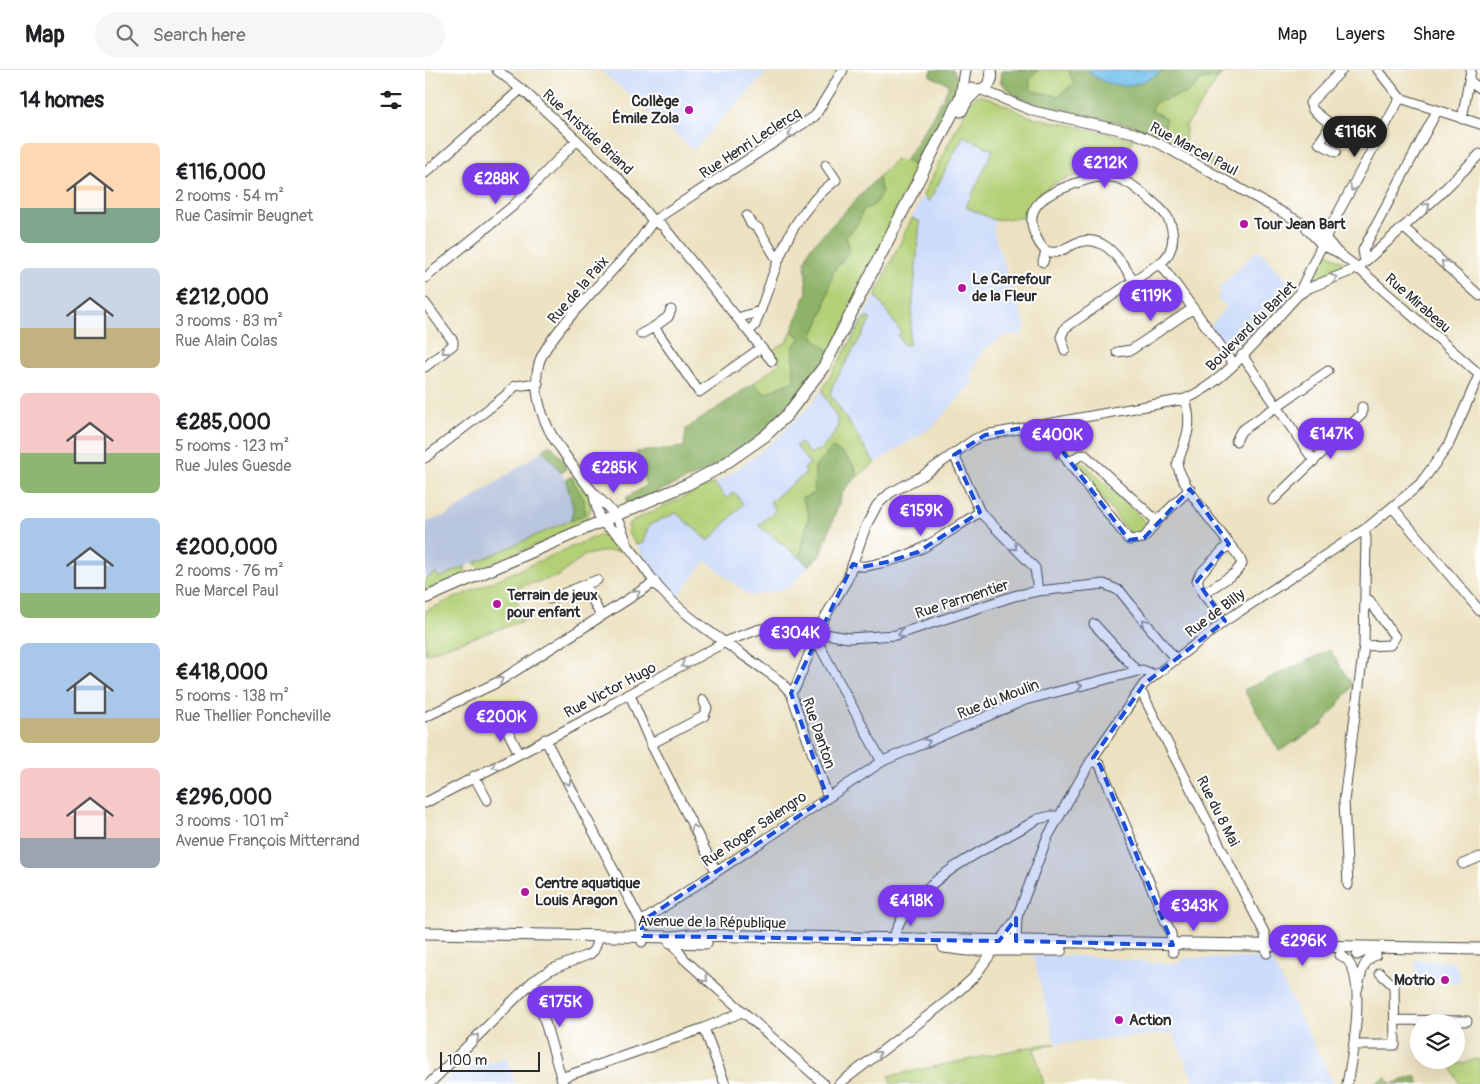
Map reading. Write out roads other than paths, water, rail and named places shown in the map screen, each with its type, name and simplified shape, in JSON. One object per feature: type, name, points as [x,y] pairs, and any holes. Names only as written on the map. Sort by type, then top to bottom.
[{"type":"main road","points":[[618,518],[701,477],[751,447],[787,415],[813,384],[839,340],[959,102],[965,82],[965,70]]},
{"type":"main road","points":[[965,82],[970,88],[985,83]]},
{"type":"main road","points":[[425,598],[618,518],[689,491],[741,463],[770,442],[798,414],[820,387],[846,344],[963,108],[985,83]]},
{"type":"main road","points":[[425,605],[604,524]]},
{"type":"main road","name":"Avenue de la République","points":[[425,933],[998,947]]},
{"type":"main road","name":"Avenue de la République","points":[[674,940],[683,935],[892,940],[998,947]]},
{"type":"main road","name":"Avenue de la République","points":[[425,939],[598,938]]},
{"type":"main road","points":[[998,947],[1016,941],[1173,948]]},
{"type":"main road","points":[[998,947],[1267,949],[1480,957]]},
{"type":"main road","points":[[1267,949],[1357,955],[1374,952],[1480,949]]},
{"type":"street","name":"Rue Aristide Briand","points":[[497,70],[521,89],[631,192],[653,221],[663,226],[772,361]]},
{"type":"street","name":"Rue Henri Leclercq","points":[[653,221],[797,130],[815,116],[843,70]]},
{"type":"street","points":[[1336,152],[1319,143],[1328,130],[1329,123],[1313,110],[1310,103],[1342,70]]},
{"type":"street","points":[[1462,119],[1471,70]]},
{"type":"street","points":[[1384,72],[1400,98],[1480,124]]},
{"type":"street","points":[[1469,82],[1480,88]]},
{"type":"street","name":"Rue Marcel Paul","points":[[985,83],[1007,100],[1033,111],[1134,133],[1160,144],[1304,226],[1324,241]]},
{"type":"street","points":[[425,174],[521,89]]},
{"type":"street","points":[[1306,285],[1324,241],[1400,98]]},
{"type":"street","points":[[1362,265],[1363,250],[1437,111]]},
{"type":"street","points":[[425,278],[513,206],[576,142]]},
{"type":"street","points":[[1362,265],[1480,154]]},
{"type":"street","points":[[749,331],[755,325],[791,228],[815,197],[836,180],[826,165]]},
{"type":"street","points":[[1065,350],[1061,337],[1065,328],[1160,264],[1168,255],[1173,242],[1169,218],[1129,183],[1108,177],[1089,179],[1051,192],[1037,204],[1032,216],[1032,226],[1039,243],[1046,251],[1059,252],[1080,242],[1100,243],[1117,255],[1134,281]]},
{"type":"street","points":[[747,216],[751,224],[758,228],[778,261]]},
{"type":"street","name":"Rue de la Paix","points":[[593,492],[546,427],[541,410],[538,383],[539,363],[545,350],[571,317],[637,244],[653,221]]},
{"type":"street","points":[[1403,227],[1480,296]]},
{"type":"street","name":"Rue Mirabeau","points":[[1324,241],[1337,252],[1362,265],[1480,374]]},
{"type":"street","points":[[1043,262],[1046,251]]},
{"type":"street","points":[[1160,264],[1233,364]]},
{"type":"street","name":"Boulevard du Barlet","points":[[791,693],[796,686],[816,637],[839,596],[871,514],[884,498],[985,435],[1185,399],[1214,383],[1306,285],[1362,265]]},
{"type":"street","points":[[425,303],[453,342],[453,345],[425,367]]},
{"type":"street","points":[[1117,352],[1131,350],[1192,308]]},
{"type":"street","points":[[641,334],[668,316],[671,310]]},
{"type":"street","points":[[738,318],[760,311]]},
{"type":"street","points":[[654,327],[699,392],[761,348]]},
{"type":"street","points":[[1242,354],[1314,461]]},
{"type":"street","points":[[1236,441],[1241,431],[1328,371]]},
{"type":"street","name":"Rue de Billy","points":[[839,1084],[951,998],[973,977],[998,947],[1017,917],[1047,838],[1058,816],[1092,759],[1139,691],[1155,675],[1225,621],[1364,530],[1420,484],[1439,461],[1448,446],[1480,374]]},
{"type":"street","points":[[425,458],[505,396],[515,386],[538,383]]},
{"type":"street","points":[[1185,399],[1189,428],[1187,442],[1177,465],[1189,489],[1239,556],[1242,564],[1235,573],[1203,594]]},
{"type":"street","points":[[1273,500],[1362,414],[1363,407]]},
{"type":"street","points":[[1042,424],[1069,463],[1129,540],[1144,538],[1157,521],[1189,489]]},
{"type":"street","points":[[954,454],[981,512],[1035,568],[1038,591]]},
{"type":"street","points":[[1069,463],[1079,454],[1085,455],[1157,521]]},
{"type":"street","points":[[593,492],[618,518]]},
{"type":"street","points":[[593,492],[604,524]]},
{"type":"street","points":[[1393,508],[1480,611]]},
{"type":"street","points":[[853,564],[862,567],[887,562],[918,552],[939,541],[981,512]]},
{"type":"street","name":"Rue Danton","points":[[618,518],[626,541],[655,582],[685,612],[780,681],[791,693],[828,797]]},
{"type":"street","name":"Rue Danton","points":[[604,524],[626,541]]},
{"type":"street","points":[[1348,885],[1344,801],[1364,646],[1366,538],[1364,530]]},
{"type":"street","points":[[1225,621],[1203,594],[1197,581],[1200,574],[1229,544]]},
{"type":"street","points":[[550,598],[597,580]]},
{"type":"street","points":[[425,717],[498,682],[655,582]]},
{"type":"street","points":[[585,585],[601,616]]},
{"type":"street","name":"Rue Parmentier","points":[[727,642],[768,628],[789,628],[816,637],[849,638],[896,635],[1014,596],[1038,591],[1093,585],[1114,587],[1125,596],[1176,660]]},
{"type":"street","points":[[1364,646],[1389,645],[1395,637],[1369,600],[1365,600]]},
{"type":"street","points":[[1094,624],[1137,671]]},
{"type":"street","points":[[816,637],[882,762]]},
{"type":"street","name":"Rue Victor Hugo","points":[[425,803],[727,642]]},
{"type":"street","name":"Rue du Moulin","points":[[882,762],[1025,700],[1137,671],[1149,671],[1155,675]]},
{"type":"street","name":"Rue du 8 Mai","points":[[1139,691],[1143,695],[1265,934],[1267,949]]},
{"type":"street","points":[[630,695],[651,744],[716,871]]},
{"type":"street","points":[[651,744],[704,716],[707,708],[703,700]]},
{"type":"street","points":[[495,717],[507,721],[505,726],[519,753]]},
{"type":"street","points":[[545,739],[641,922],[642,939]]},
{"type":"street","points":[[1092,759],[1099,766],[1173,948]]},
{"type":"street","name":"Rue Roger Salengro","points":[[641,922],[882,762]]},
{"type":"street","points":[[474,776],[487,800]]},
{"type":"street","points":[[892,940],[904,914],[931,885],[961,864],[1039,819],[1058,816]]},
{"type":"street","points":[[1463,864],[1480,857]]},
{"type":"street","name":"Rue de Billy","points":[[1016,941],[1017,917]]},
{"type":"street","points":[[429,1084],[533,981],[550,970],[590,954],[598,938]]},
{"type":"street","points":[[674,940],[677,952],[684,959],[824,1084]]},
{"type":"street","points":[[1347,1084],[1354,1045],[1357,992],[1363,966],[1374,952]]},
{"type":"street","points":[[1340,954],[1349,960],[1352,966],[1357,992]]},
{"type":"street","points":[[1357,955],[1363,966]]},
{"type":"street","points":[[1352,966],[1357,955]]},
{"type":"street","points":[[1354,1045],[1395,1045],[1394,986],[1380,973]]},
{"type":"street","points":[[533,981],[562,1081],[742,1012]]},
{"type":"street","points":[[1396,1020],[1467,1021]]},
{"type":"street","points":[[704,1028],[725,1084]]},
{"type":"water","points":[[1087,70],[1163,70],[1144,81],[1134,84],[1115,85],[1105,82]]},
{"type":"place","name":"Collège Émile Zola","points":[[689,110]]},
{"type":"place","name":"Tour Jean Bart","points":[[1244,224]]},
{"type":"place","name":"Le Carrefour de la Fleur","points":[[962,288]]},
{"type":"place","name":"Terrain de jeux pour enfant","points":[[497,604]]},
{"type":"place","name":"Centre aquatique Louis Aragon","points":[[525,892]]},
{"type":"place","name":"Motrio","points":[[1445,980]]},
{"type":"place","name":"Action","points":[[1119,1020]]}]
